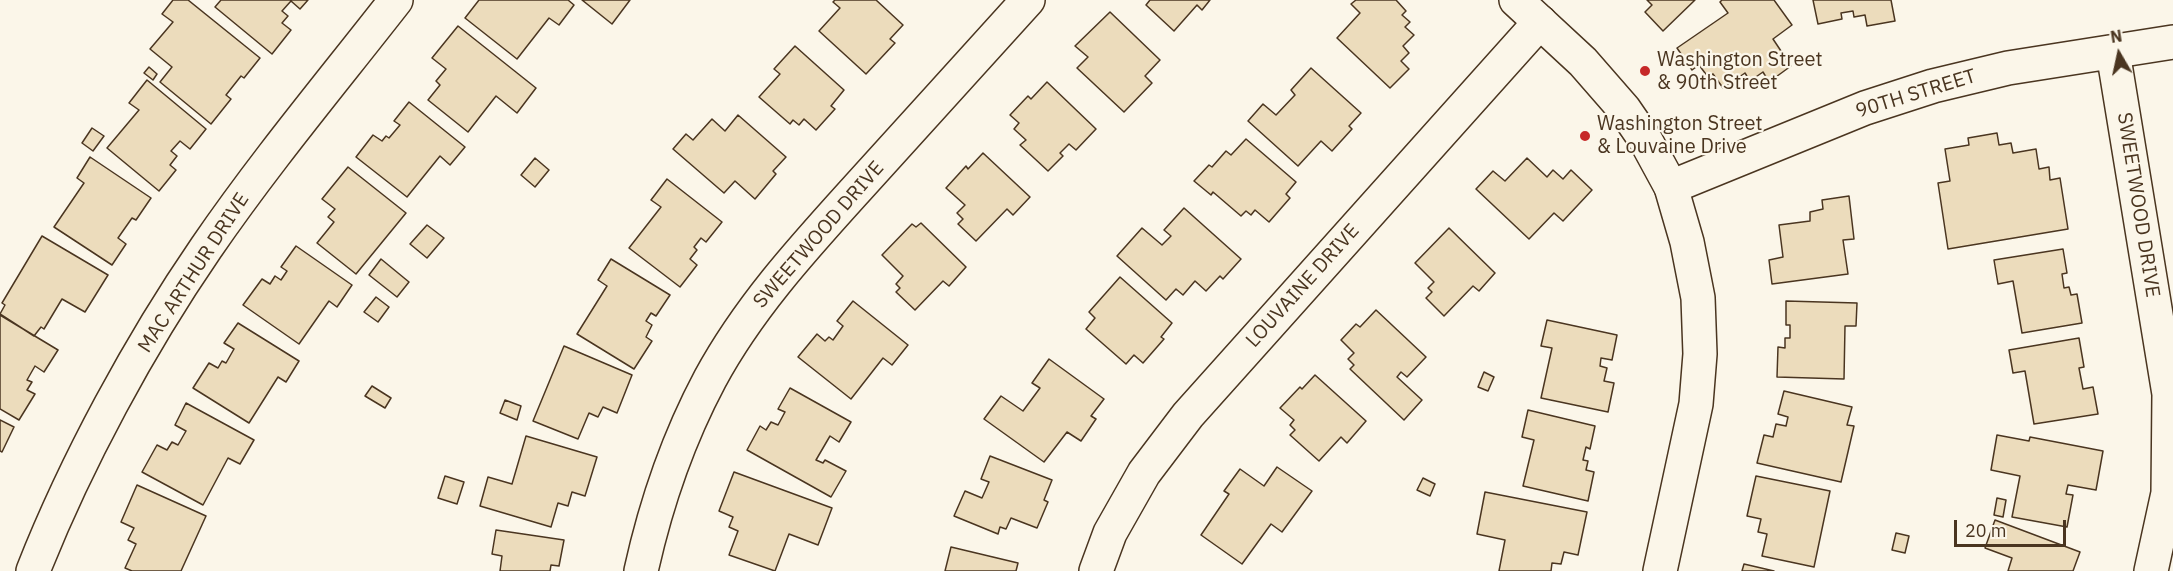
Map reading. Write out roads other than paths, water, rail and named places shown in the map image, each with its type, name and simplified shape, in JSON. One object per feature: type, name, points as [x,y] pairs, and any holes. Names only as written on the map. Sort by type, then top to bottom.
[{"type":"street","name":"MAC ARTHUR DRIVE","points":[[33,571],[44,542],[96,434],[149,338],[199,259],[268,163],[396,0]]},
{"type":"street","name":"SWEETWOOD DRIVE","points":[[641,571],[652,519],[676,449],[710,379],[748,317],[799,252],[1028,0]]},
{"type":"street","points":[[1515,0],[1583,62],[1616,98],[1646,141],[1671,187],[1687,242],[1698,298],[1700,354],[1696,404],[1660,571]]},
{"type":"street","name":"LOUVAINE DRIVE","points":[[1096,571],[1110,533],[1144,473],[1188,415],[1540,22]]},
{"type":"street","name":"90TH STREET","points":[[1671,187],[1865,108],[1933,86],[2008,68],[2173,42]]},
{"type":"street","name":"SWEETWOOD DRIVE","points":[[2113,52],[2169,394],[2171,493],[2151,571]]},
{"type":"place","name":"Washington Street & 90th Street","points":[[1645,71]]},
{"type":"place","name":"Washington Street & Louvaine Drive","points":[[1585,136]]}]
